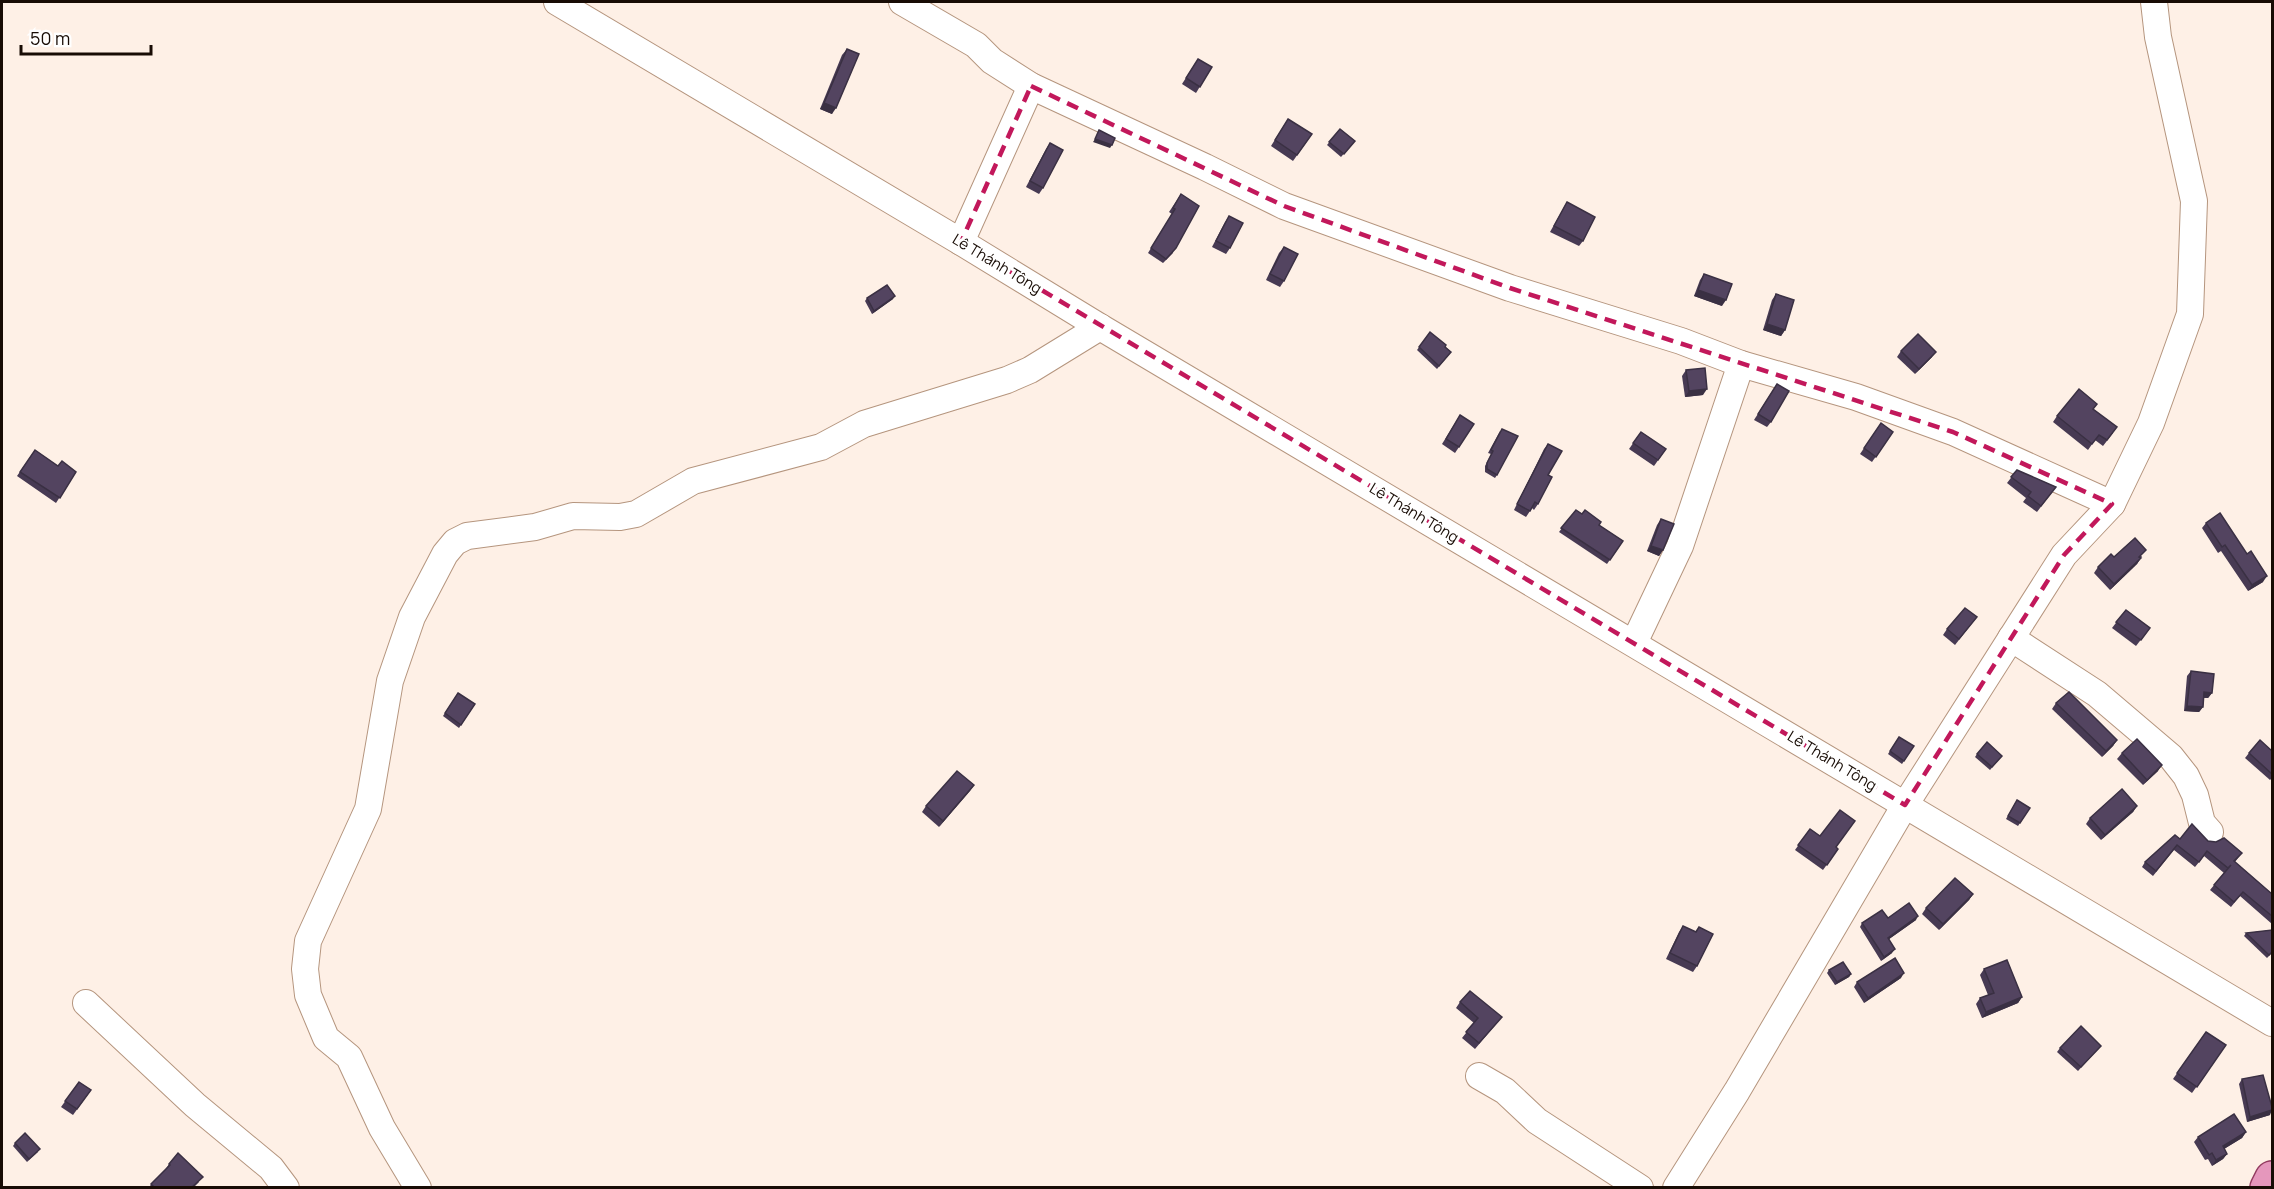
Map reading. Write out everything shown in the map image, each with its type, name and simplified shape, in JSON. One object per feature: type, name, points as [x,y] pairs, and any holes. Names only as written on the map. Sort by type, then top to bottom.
[{"type":"main road","points":[[2267,1188],[2272,1178]]},
{"type":"street","name":"Lê Thánh Tông","points":[[557,2],[2272,1023]]},
{"type":"street","points":[[902,2],[976,45],[992,60],[1031,86],[1284,206],[1510,288],[1681,341],[1741,364],[1857,397],[1953,432],[2112,504]]},
{"type":"street","points":[[1676,1188],[1737,1091],[1905,805],[2011,638],[2064,555],[2112,504],[2151,423],[2190,314],[2194,201],[2158,38],[2154,2]]},
{"type":"street","points":[[962,242],[1031,86]]},
{"type":"street","points":[[418,1188],[382,1128],[349,1057],[326,1038],[308,995],[304,969],[308,940],[368,809],[390,681],[412,617],[445,554],[455,542],[467,536],[535,527],[573,516],[620,517],[636,514],[693,481],[821,447],[864,424],[1007,380],[1030,370],[1100,327]]},
{"type":"street","points":[[1634,643],[1680,546],[1741,364]]},
{"type":"street","points":[[2011,638],[2097,694],[2171,757],[2186,776],[2195,795],[2202,823],[2210,832]]},
{"type":"street","points":[[86,1003],[195,1105],[271,1168],[286,1188]]},
{"type":"street","points":[[1479,1076],[1505,1091],[1537,1121],[1640,1188]]},
{"type":"highlighted area","points":[[1031,86],[1284,206],[1510,288],[1953,432],[2112,504],[2064,555],[1905,805],[961,242]]},
{"type":"building","points":[[847,49],[859,54],[836,108],[824,103]]},
{"type":"building","points":[[1198,59],[1212,67],[1200,87],[1186,78]]},
{"type":"building","points":[[1288,119],[1312,134],[1297,155],[1275,140]]},
{"type":"building","points":[[1340,129],[1355,141],[1344,154],[1329,142]]},
{"type":"building","points":[[1099,130],[1115,138],[1112,145],[1095,139]]},
{"type":"building","points":[[1050,143],[1063,150],[1043,188],[1030,181]]},
{"type":"building","points":[[1181,194],[1199,206],[1176,248],[1166,259],[1151,248],[1175,209],[1173,208]]},
{"type":"building","points":[[1567,202],[1595,217],[1583,241],[1554,226]]},
{"type":"building","points":[[1229,216],[1243,223],[1230,248],[1216,241]]},
{"type":"building","points":[[1284,247],[1298,254],[1284,281],[1270,274]]},
{"type":"building","points":[[1704,274],[1732,284],[1726,300],[1698,290]]},
{"type":"building","points":[[887,285],[895,296],[874,311],[867,298]]},
{"type":"building","points":[[1776,294],[1794,300],[1785,330],[1767,324]]},
{"type":"building","points":[[1430,332],[1451,352],[1439,366],[1419,347]]},
{"type":"building","points":[[1918,334],[1936,352],[1919,369],[1901,351]]},
{"type":"building","points":[[1705,368],[1707,389],[1689,391],[1686,370]]},
{"type":"building","points":[[1777,384],[1789,391],[1771,422],[1758,414]]},
{"type":"building","points":[[2079,389],[2097,404],[2093,409],[2117,427],[2107,440],[2099,435],[2092,444],[2057,416]]},
{"type":"building","points":[[1460,415],[1474,424],[1459,447],[1446,439]]},
{"type":"building","points":[[1881,423],[1893,432],[1876,457],[1864,448]]},
{"type":"building","points":[[1502,429],[1518,436],[1497,475],[1487,469],[1487,463]]},
{"type":"building","points":[[1641,432],[1666,449],[1658,460],[1633,443]]},
{"type":"building","points":[[1548,444],[1562,451],[1548,475],[1552,477],[1538,504],[1535,502],[1530,511],[1517,504]]},
{"type":"building","points":[[35,450],[58,466],[62,461],[76,472],[60,498],[20,472]]},
{"type":"building","points":[[2017,470],[2056,487],[2041,506],[2028,496],[2031,492],[2011,477]]},
{"type":"building","points":[[1576,510],[1582,514],[1585,510],[1601,522],[1599,525],[1623,541],[1610,560],[1561,528]]},
{"type":"building","points":[[2220,513],[2247,554],[2251,551],[2267,576],[2252,585],[2225,545],[2222,547],[2206,523]]},
{"type":"building","points":[[1661,519],[1674,524],[1663,550],[1651,546]]},
{"type":"building","points":[[2135,538],[2146,550],[2139,557],[2141,558],[2114,584],[2098,567],[2111,554],[2114,557]]},
{"type":"building","points":[[1965,608],[1977,617],[1959,639],[1947,629]]},
{"type":"building","points":[[2126,610],[2150,628],[2141,640],[2116,622]]},
{"type":"building","points":[[2191,671],[2214,674],[2212,693],[2204,692],[2203,707],[2187,706]]},
{"type":"building","points":[[2069,692],[2117,740],[2106,751],[2056,703]]},
{"type":"building","points":[[458,693],[475,704],[461,725],[445,713]]},
{"type":"building","points":[[1899,737],[1914,746],[1904,761],[1890,751]]},
{"type":"building","points":[[2137,739],[2162,765],[2147,780],[2122,753]]},
{"type":"building","points":[[2260,740],[2272,751],[2272,774],[2249,753]]},
{"type":"building","points":[[1987,742],[2002,756],[1992,767],[1977,754]]},
{"type":"building","points":[[957,771],[974,785],[943,821],[926,806]]},
{"type":"building","points":[[2122,789],[2137,806],[2105,835],[2090,818]]},
{"type":"building","points":[[2017,800],[2030,808],[2020,823],[2008,816]]},
{"type":"building","points":[[1840,810],[1855,821],[1836,847],[1838,849],[1827,865],[1798,845],[1810,829],[1820,836]]},
{"type":"building","points":[[2192,824],[2208,841],[2216,842],[2224,838],[2242,853],[2234,861],[2272,894],[2272,916],[2243,892],[2234,902],[2214,885],[2231,865],[2228,868],[2207,851],[2199,862],[2177,845],[2156,871],[2145,862],[2175,835],[2180,839]]},
{"type":"building","points":[[1955,878],[1973,894],[1943,924],[1926,908]]},
{"type":"building","points":[[1909,903],[1918,916],[1888,938],[1895,949],[1884,957],[1862,923],[1882,910],[1888,918]]},
{"type":"building","points":[[1683,926],[1696,932],[1699,927],[1713,934],[1697,966],[1670,953]]},
{"type":"building","points":[[2272,930],[2272,952],[2269,955],[2246,933]]},
{"type":"building","points":[[1895,958],[1904,973],[1868,998],[1857,982]]},
{"type":"building","points":[[2007,960],[2022,997],[1986,1012],[1980,998],[1994,993],[1984,969]]},
{"type":"building","points":[[1843,962],[1851,974],[1837,982],[1829,970]]},
{"type":"building","points":[[1470,991],[1502,1017],[1479,1043],[1466,1032],[1478,1018],[1460,1002]]},
{"type":"building","points":[[2081,1026],[2101,1046],[2081,1067],[2060,1048]]},
{"type":"building","points":[[2206,1032],[2226,1045],[2197,1087],[2177,1073]]},
{"type":"building","points":[[2263,1075],[2272,1110],[2250,1117],[2242,1079]]},
{"type":"building","points":[[79,1082],[91,1090],[77,1109],[65,1101]]},
{"type":"building","points":[[2234,1114],[2246,1132],[2223,1146],[2227,1154],[2216,1160],[2212,1153],[2209,1155],[2198,1137]]},
{"type":"building","points":[[25,1133],[40,1149],[29,1159],[15,1143]]},
{"type":"building","points":[[178,1153],[203,1177],[191,1188],[155,1188],[151,1184],[170,1165]]}]
